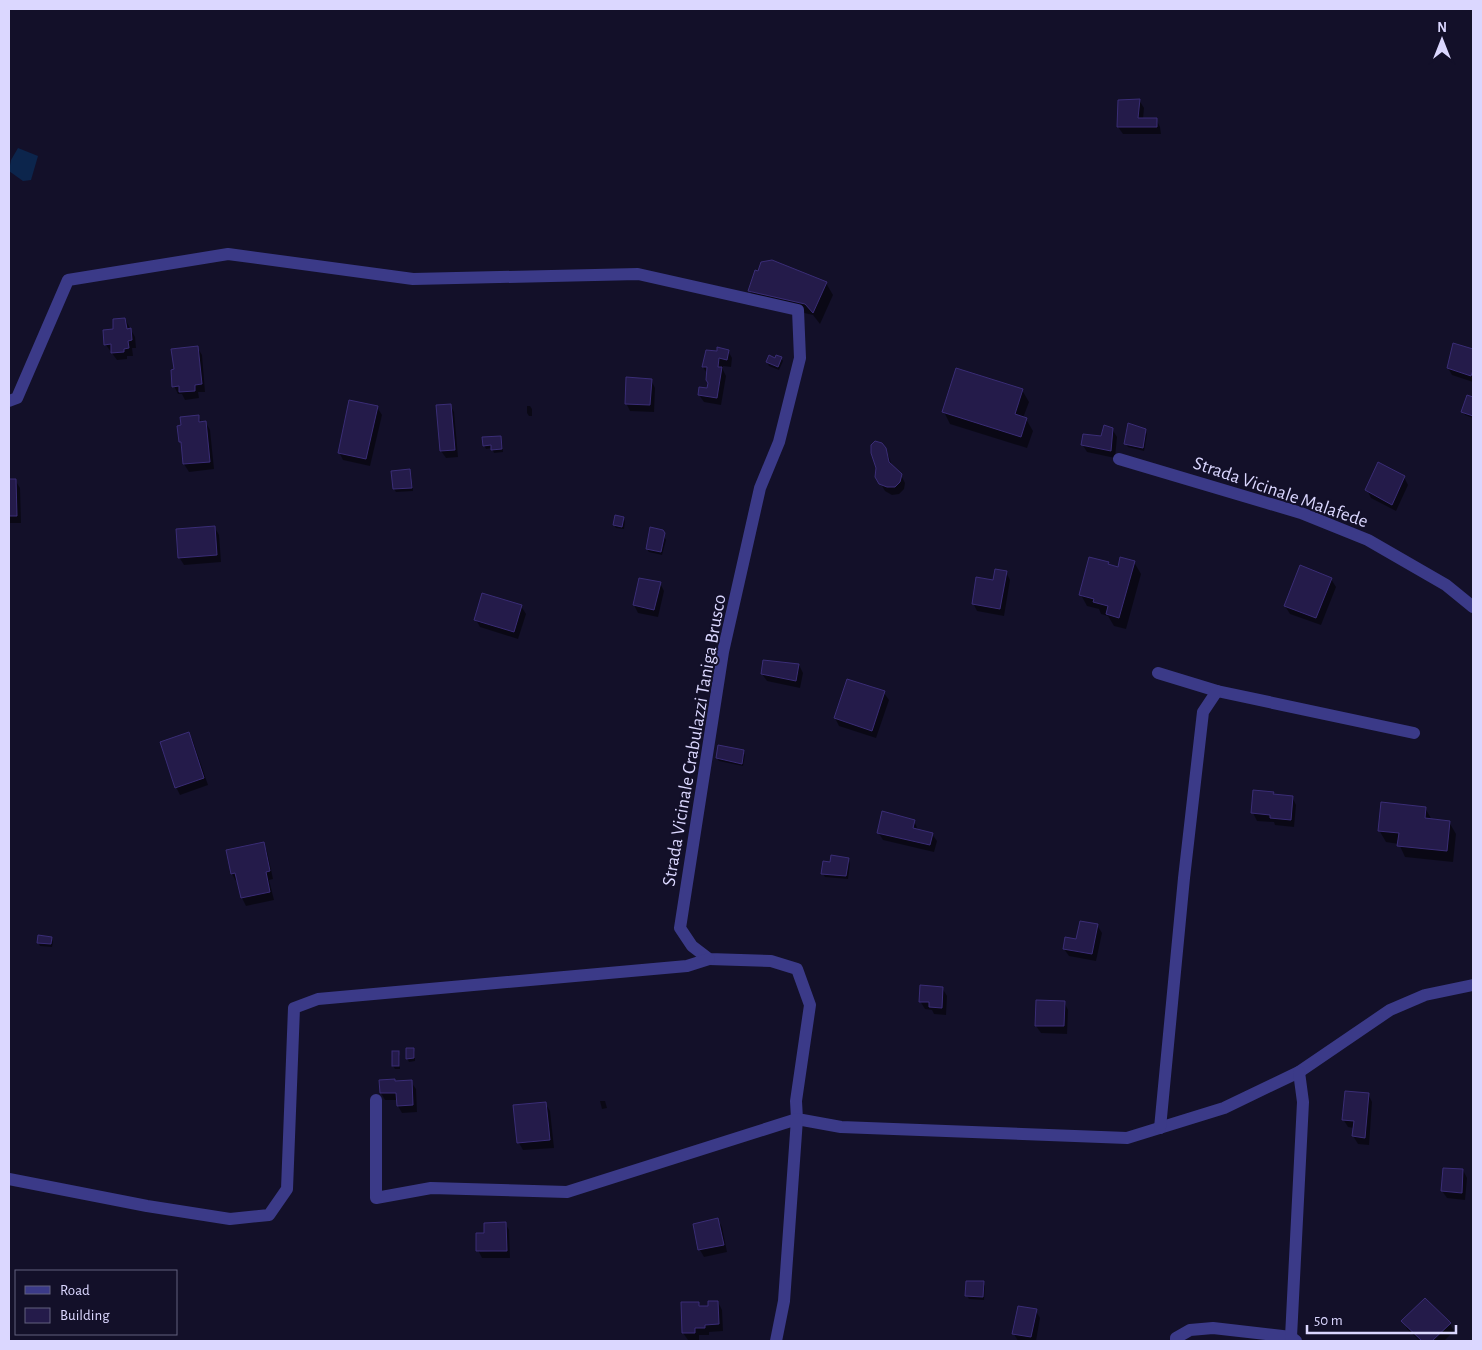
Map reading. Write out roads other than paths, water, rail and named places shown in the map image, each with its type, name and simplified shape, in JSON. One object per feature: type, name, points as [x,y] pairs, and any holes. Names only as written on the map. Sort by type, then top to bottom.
[{"type":"street","name":"Strada Vicinale Crabulazzi Taniga Brusco","points":[[9,401],[16,398],[68,280],[228,254],[413,279],[638,274],[798,310],[800,358],[779,442],[760,488],[723,652],[680,928],[692,946],[709,959]]},
{"type":"street","name":"Strada Vicinale Malafede","points":[[1119,459],[1301,514],[1368,540],[1446,585],[1473,607]]},
{"type":"street","points":[[1158,673],[1217,690],[1414,733]]},
{"type":"street","points":[[1160,1128],[1202,712],[1217,690]]},
{"type":"street","points":[[9,1179],[147,1206],[230,1219],[269,1215],[286,1189],[294,1008],[318,1000],[687,966],[709,959],[771,961],[797,969],[810,1005],[796,1101],[797,1119],[784,1301],[776,1341]]},
{"type":"street","points":[[376,1100],[376,1198],[431,1188],[567,1192],[797,1119],[841,1127],[1127,1138],[1224,1108],[1299,1072],[1390,1010],[1426,995],[1473,985]]},
{"type":"street","points":[[1176,1341],[1176,1338],[1190,1330],[1213,1328],[1294,1339],[1303,1102],[1299,1072]]},
{"type":"water","points":[[18,148],[38,156],[31,180],[23,181],[9,171],[11,160]]}]
